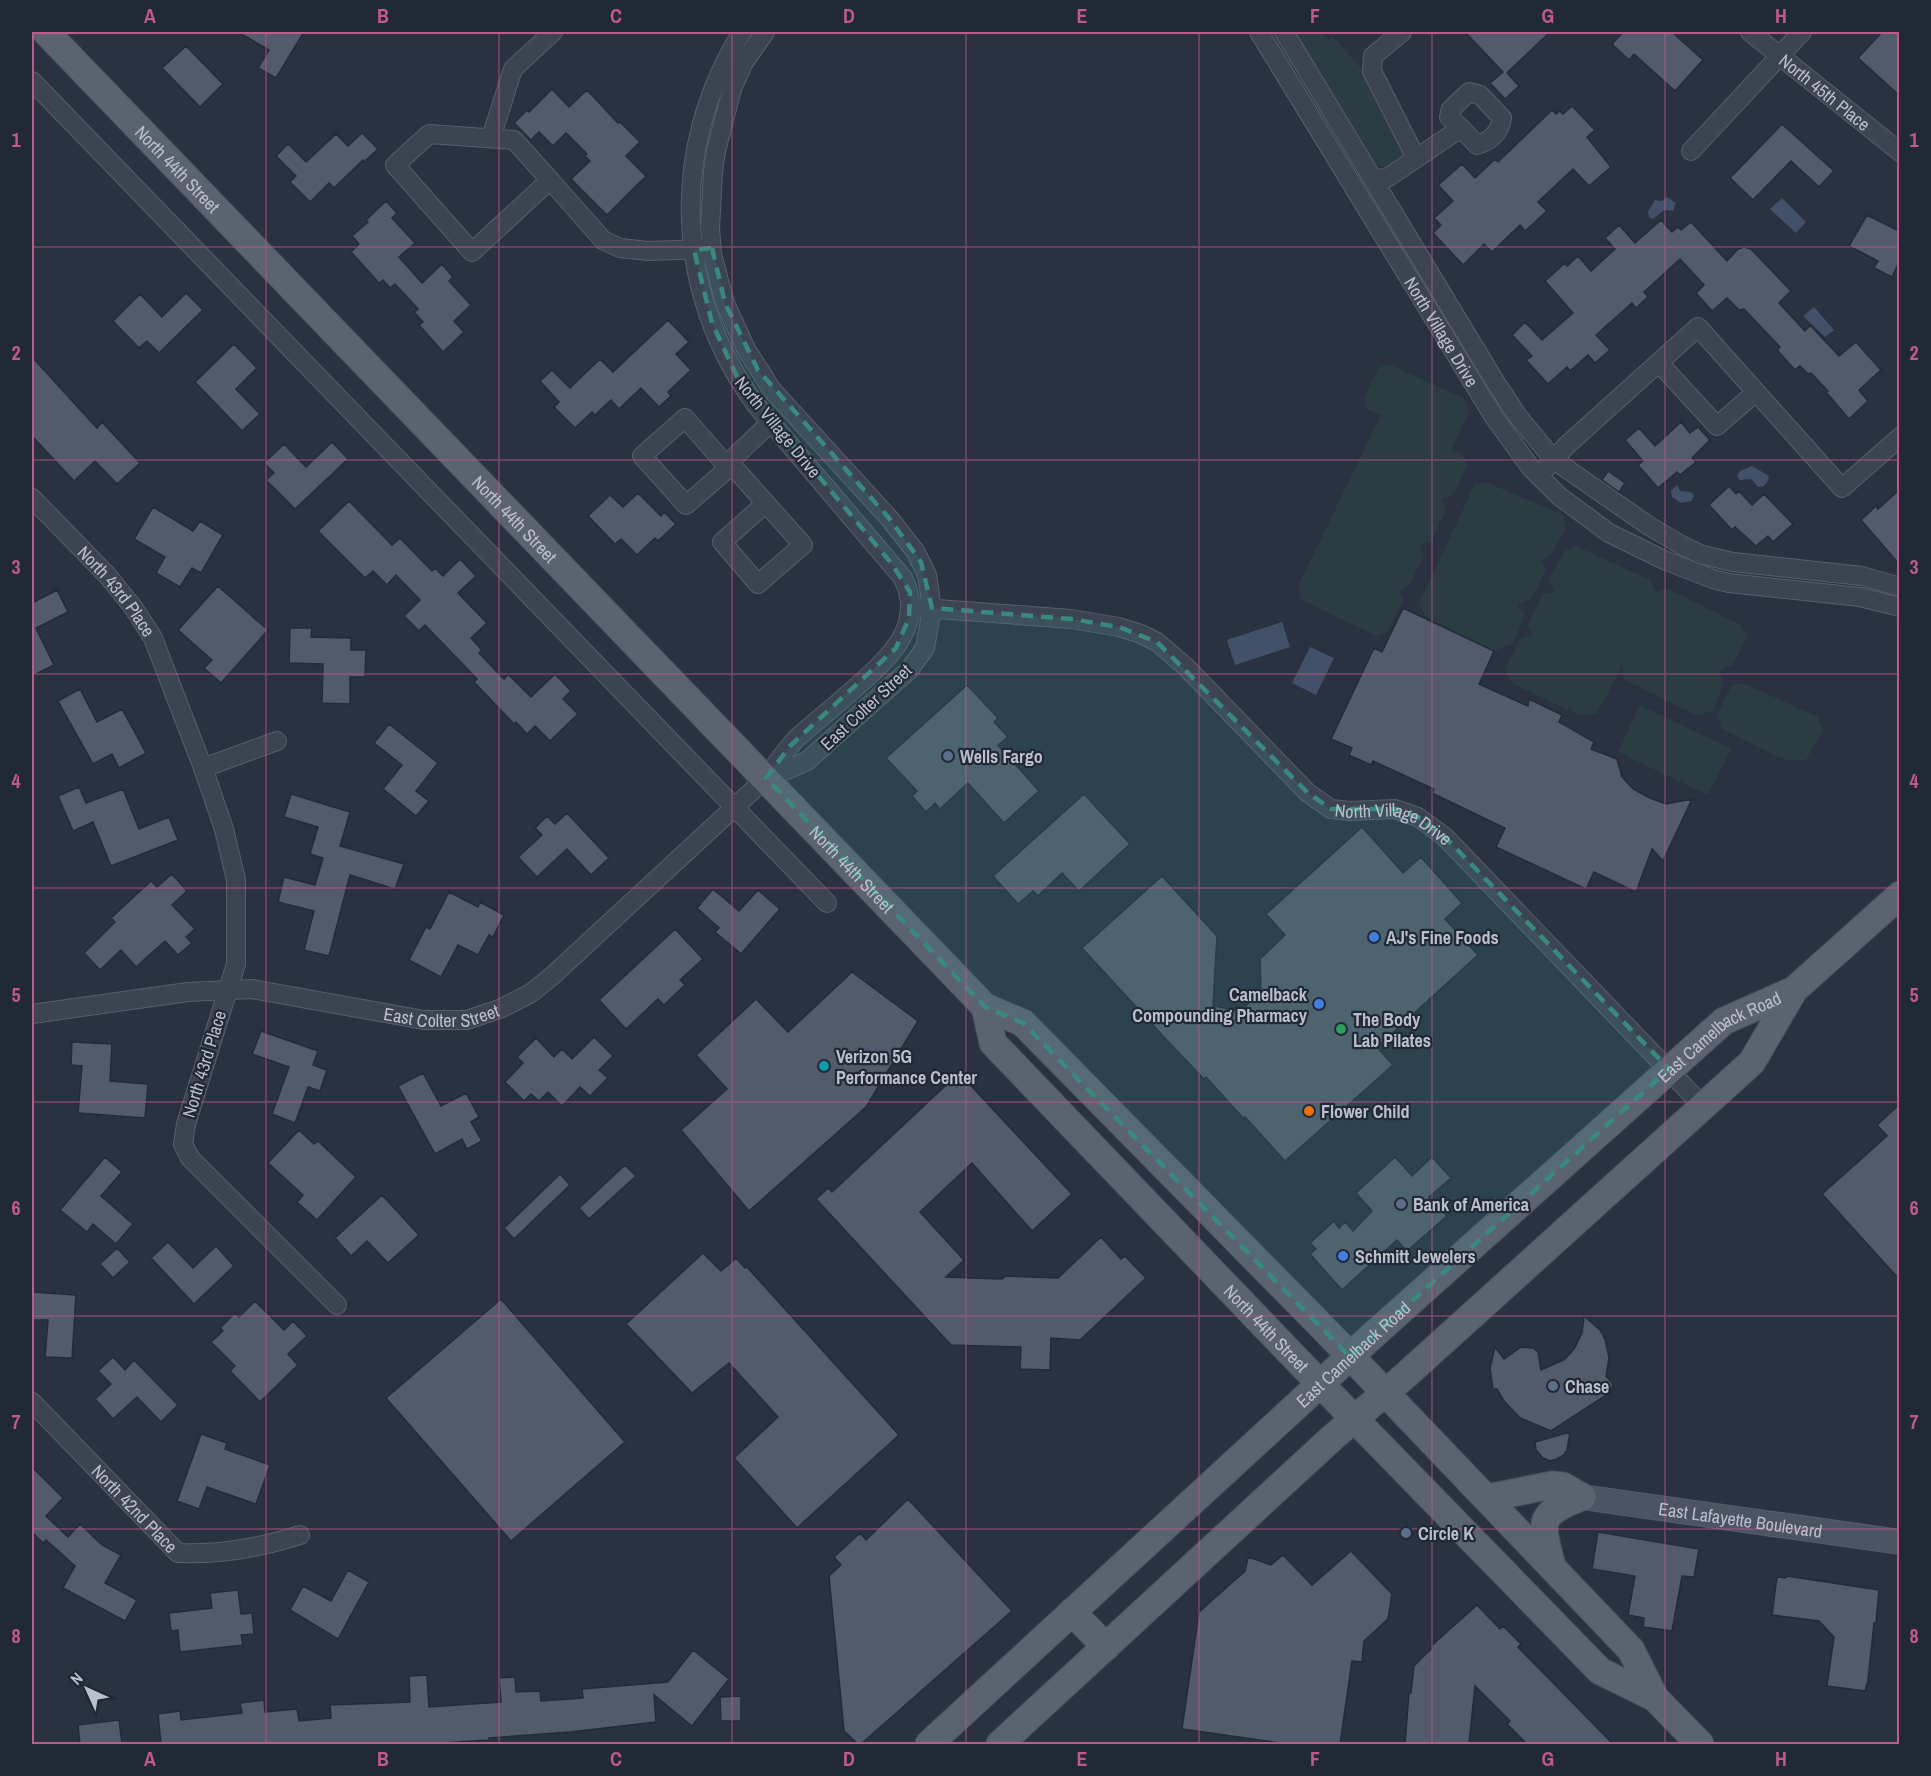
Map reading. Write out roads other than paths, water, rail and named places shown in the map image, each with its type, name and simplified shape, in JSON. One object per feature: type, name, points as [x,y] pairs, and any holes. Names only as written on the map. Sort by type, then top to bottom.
[{"type":"main road","name":"North 44th Street","points":[[46,32],[985,1007],[1023,1023],[1385,1392],[1631,1650],[1655,1698],[1700,1744]]},
{"type":"main road","name":"East Camelback Road","points":[[1000,1744],[1354,1419],[1752,1062],[1794,990],[1899,895]]},
{"type":"main road","name":"East Camelback Road","points":[[928,1744],[1350,1356],[1724,1021],[1794,990]]},
{"type":"main road","name":"North 44th Street","points":[[985,1007],[993,1043],[1320,1384],[1600,1671],[1655,1698]]},
{"type":"main road","points":[[1486,1498],[1552,1485],[1563,1486],[1581,1497]]},
{"type":"main road","points":[[1552,1567],[1544,1534],[1545,1522],[1549,1513],[1557,1507],[1581,1497]]},
{"type":"main road","points":[[1072,1612],[1106,1647]]},
{"type":"street","points":[[491,138],[513,69],[553,32]]},
{"type":"street","name":"North Village Drive","points":[[742,32],[728,54],[702,119],[695,154],[690,210],[725,303],[758,370],[786,407],[889,518],[915,551],[927,575],[932,608]]},
{"type":"street","name":"North Village Drive","points":[[765,32],[743,64],[732,89],[716,151],[703,249],[701,288],[722,349],[739,381],[903,578],[910,592],[911,607],[1071,619],[1119,627],[1157,642],[1186,667],[1281,768],[1331,809],[1350,811],[1395,809],[1418,817],[1445,837],[1703,1106]]},
{"type":"street","name":"North Village Drive","points":[[1259,32],[1494,417],[1538,476],[1570,505],[1609,533],[1693,572],[1729,583],[1860,597],[1899,607]]},
{"type":"street","name":"North Village Drive","points":[[1284,32],[1496,383],[1517,415],[1554,460],[1664,535],[1703,555],[1768,567],[1862,576],[1899,587]]},
{"type":"street","points":[[1401,32],[1373,56],[1372,71],[1416,158]]},
{"type":"street","name":"North 45th Place","points":[[1750,32],[1899,152]]},
{"type":"street","points":[[1691,152],[1802,32]]},
{"type":"street","points":[[32,81],[827,903]]},
{"type":"street","points":[[1374,179],[1387,178],[1461,128]]},
{"type":"street","points":[[550,180],[472,252],[395,165],[429,135],[514,140],[550,180],[603,240],[620,248],[648,251],[703,249]]},
{"type":"street","points":[[1538,476],[1566,446],[1698,327],[1842,488],[1899,437]]},
{"type":"street","points":[[1659,363],[1717,426],[1756,392]]},
{"type":"street","points":[[766,503],[722,542],[758,584],[803,545],[766,503],[738,472],[726,465],[685,418],[642,456],[686,506],[724,472],[726,465],[759,436],[771,422]]},
{"type":"street","name":"North 43rd Place","points":[[32,498],[107,575],[133,607],[153,638],[224,829],[236,880],[236,964],[186,1124],[183,1144],[190,1158],[337,1305]]},
{"type":"street","points":[[1654,555],[1664,535]]},
{"type":"street","name":"East Colter Street","points":[[32,1014],[188,992],[252,989],[424,1020],[466,1020],[502,1008],[531,993],[551,977],[766,778],[798,738],[879,667],[896,648],[905,631],[911,607]]},
{"type":"street","name":"East Colter Street","points":[[766,778],[807,761],[909,670],[925,648],[932,608]]},
{"type":"street","points":[[203,768],[277,741]]},
{"type":"street","name":"North 42nd Place","points":[[32,1402],[178,1553],[196,1554],[273,1543],[300,1535]]},
{"type":"street","name":"East Lafayette Boulevard","points":[[1581,1497],[1899,1542]]},
{"type":"water","points":[[1667,197],[1676,203],[1673,211],[1664,210],[1653,219],[1649,217],[1648,212],[1655,200],[1662,201]]},
{"type":"water","points":[[1782,198],[1806,222],[1796,233],[1770,209]]},
{"type":"water","points":[[1814,307],[1834,330],[1825,337],[1803,316]]},
{"type":"water","points":[[1752,466],[1769,476],[1764,486],[1758,487],[1751,479],[1740,480],[1737,476],[1740,471]]},
{"type":"water","points":[[1677,485],[1680,491],[1693,494],[1691,501],[1681,503],[1672,497],[1671,491]]},
{"type":"water","points":[[1282,622],[1290,647],[1235,665],[1227,640]]},
{"type":"water","points":[[1310,647],[1334,658],[1316,695],[1292,683]]},
{"type":"place","name":"Wells Fargo","points":[[948,756]]},
{"type":"place","name":"AJ's Fine Foods","points":[[1374,937]]},
{"type":"place","name":"Camelback Compounding Pharmacy","points":[[1319,1004]]},
{"type":"place","name":"The Body Lab Pilates","points":[[1341,1029]]},
{"type":"place","name":"Verizon 5G Performance Center","points":[[824,1066]]},
{"type":"place","name":"Flower Child","points":[[1309,1111]]},
{"type":"place","name":"Bank of America","points":[[1401,1204]]},
{"type":"place","name":"Schmitt Jewelers","points":[[1343,1256]]},
{"type":"place","name":"Chase","points":[[1553,1386]]},
{"type":"place","name":"Circle K","points":[[1406,1533]]}]
